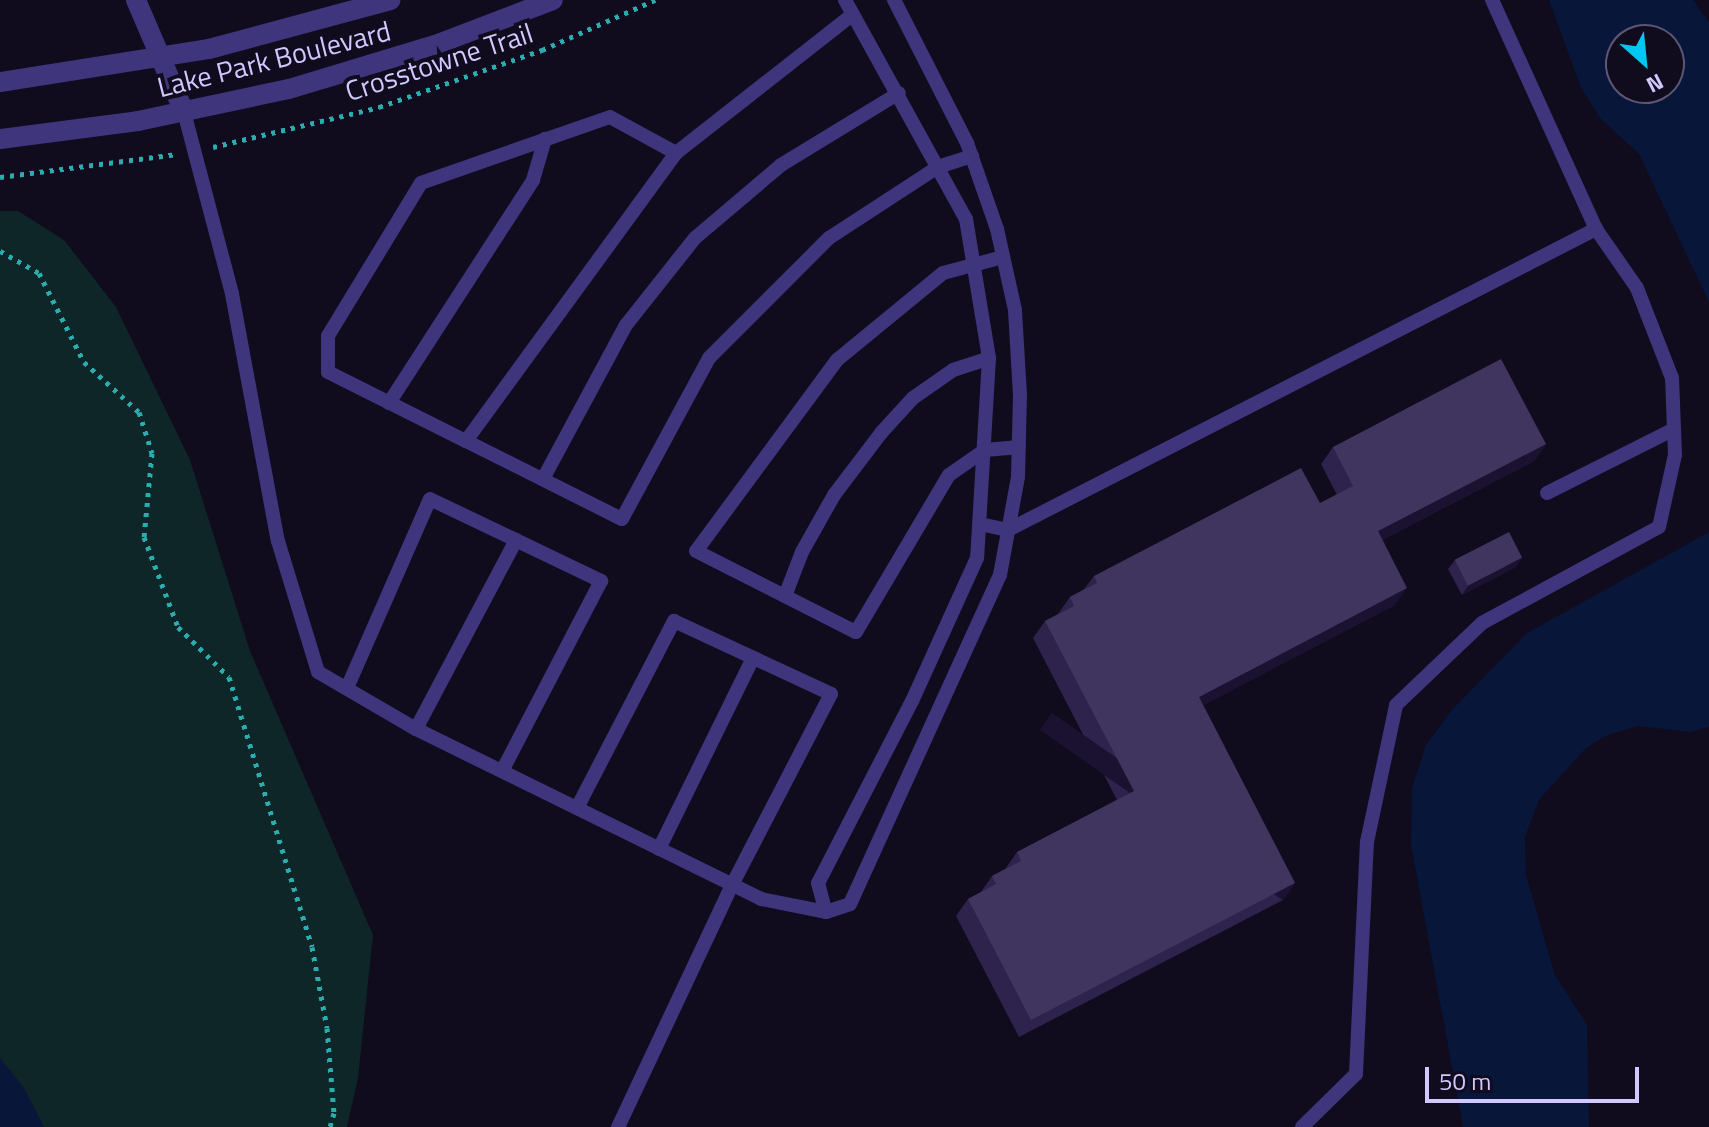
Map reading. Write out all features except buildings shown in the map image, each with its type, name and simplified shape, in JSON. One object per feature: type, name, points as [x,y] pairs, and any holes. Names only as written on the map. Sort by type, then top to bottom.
[{"type":"street","points":[[136,0],[184,112]]},
{"type":"street","name":"Lake Park Boulevard","points":[[0,82],[161,58],[390,0]]},
{"type":"street","name":"Lake Park Boulevard","points":[[0,139],[184,112],[387,61],[553,0]]},
{"type":"lane","points":[[826,912],[818,883],[912,701],[977,558],[989,358],[966,219],[845,0]]},
{"type":"lane","points":[[184,112],[232,294],[278,541],[318,672],[416,729],[761,899],[826,912],[850,904],[1000,575],[1019,447],[1015,310],[1003,257],[972,156],[894,0]]},
{"type":"lane","points":[[1302,1127],[1356,1074],[1367,842],[1396,705],[1482,623],[1659,527],[1675,455],[1672,378],[1637,288],[1596,229],[1492,0]]},
{"type":"lane","points":[[466,441],[676,153],[852,15]]},
{"type":"lane","points":[[543,479],[626,325],[695,238],[781,165],[899,93]]},
{"type":"lane","points":[[676,153],[610,117],[421,183],[328,336],[328,372],[622,519],[709,358],[829,238],[938,167],[972,156]]},
{"type":"lane","points":[[389,403],[533,180],[545,139]]},
{"type":"lane","points":[[980,524],[1008,530],[1596,229]]},
{"type":"lane","points":[[1003,257],[973,262],[943,273],[837,360],[696,551],[856,632],[949,475],[985,450],[1019,447]]},
{"type":"lane","points":[[785,596],[802,552],[834,495],[881,433],[913,398],[943,377],[989,358]]},
{"type":"lane","points":[[1547,493],[1674,429]]},
{"type":"lane","points":[[347,688],[430,499],[601,581],[502,771]]},
{"type":"lane","points":[[416,729],[516,540]]},
{"type":"lane","points":[[577,808],[674,621],[831,694],[732,885],[618,1127]]},
{"type":"lane","points":[[659,849],[753,658]]},
{"type":"path","name":"Crosstowne Trail","points":[[228,143],[379,107],[542,50],[655,0]]},
{"type":"path","points":[[0,177],[178,154]]},
{"type":"path","points":[[0,251],[39,273],[84,362],[139,412],[152,453],[144,537],[178,627],[229,677],[312,947],[327,1028],[334,1113],[330,1127]]},
{"type":"green space","points":[[0,211],[18,211],[64,240],[116,307],[190,460],[250,651],[373,935],[358,1078],[347,1127],[0,1127]]},
{"type":"water","points":[[1549,0],[1693,0],[1709,22],[1709,302],[1639,154],[1600,118],[1581,88]]},
{"type":"water","points":[[1709,532],[1709,727],[1689,732],[1638,726],[1605,736],[1584,750],[1539,800],[1525,837],[1526,875],[1554,973],[1587,1025],[1589,1127],[1463,1127],[1411,844],[1412,788],[1426,745],[1450,712],[1527,633]]},
{"type":"water","points":[[0,1058],[24,1088],[44,1127],[0,1127]]}]
